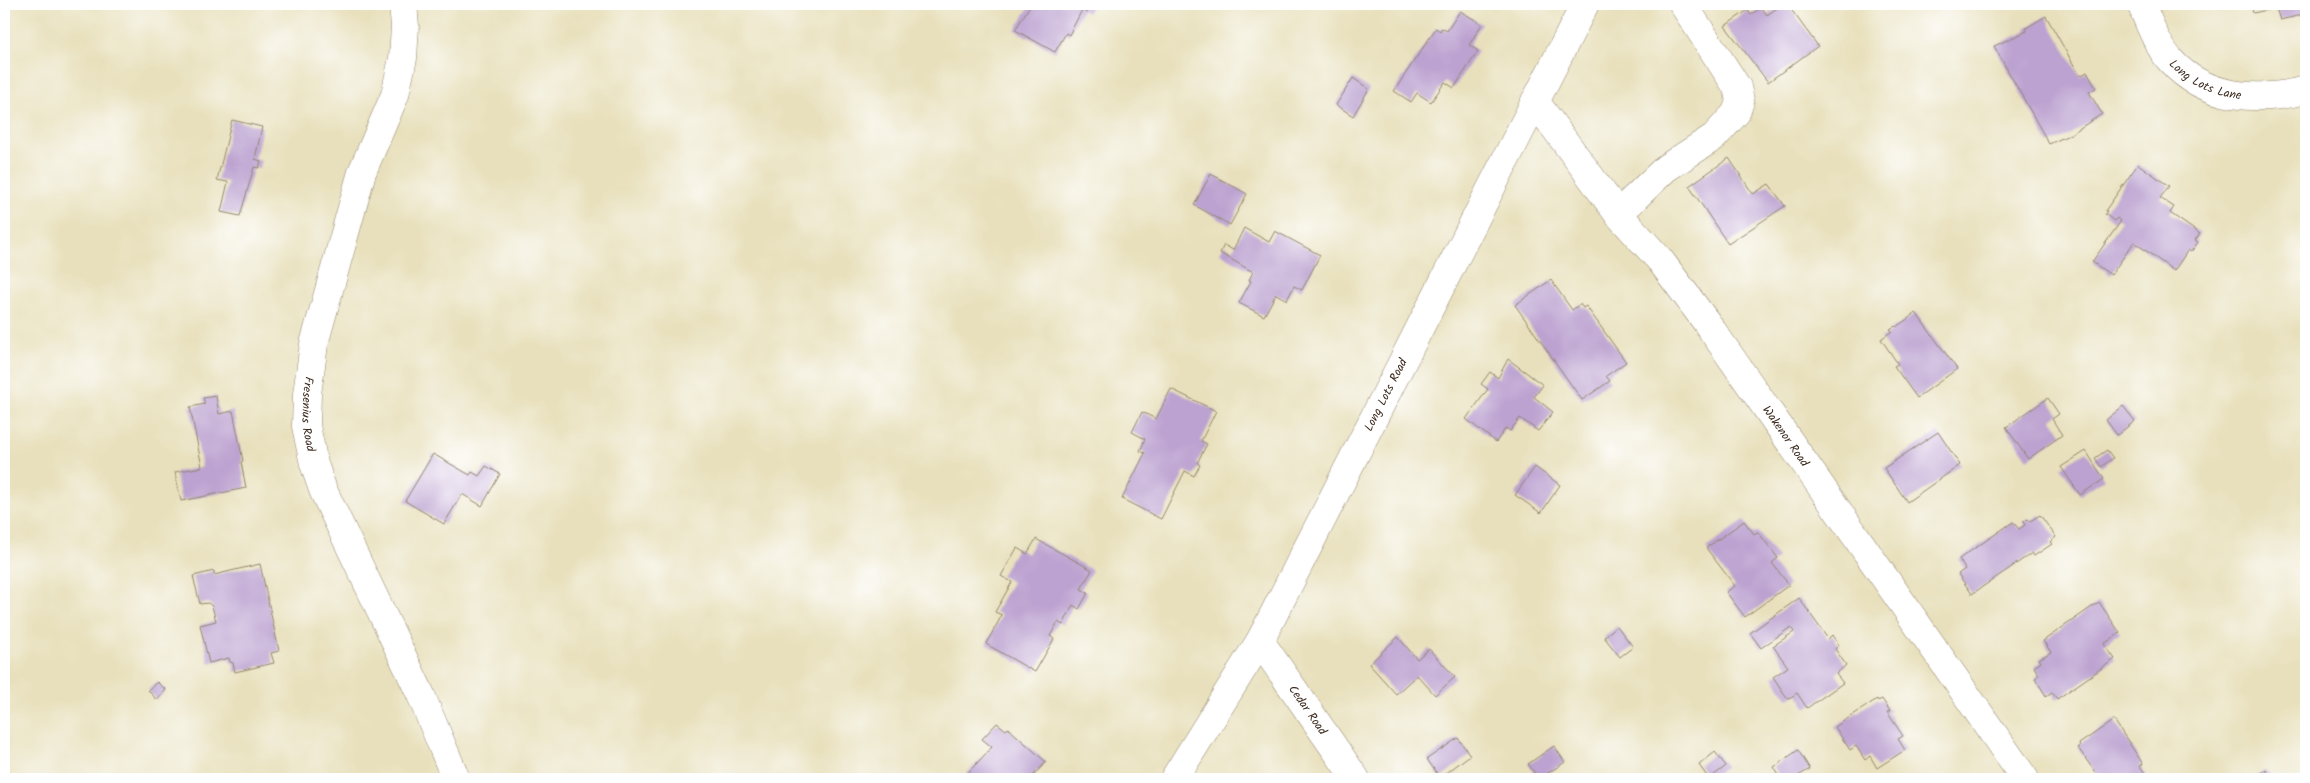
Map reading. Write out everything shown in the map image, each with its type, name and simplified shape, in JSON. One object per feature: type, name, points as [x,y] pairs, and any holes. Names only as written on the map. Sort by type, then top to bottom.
[{"type":"street","name":"Fresenius Road","points":[[403,4],[404,50],[399,76],[394,95],[362,172],[314,344],[307,394],[306,426],[314,464],[323,490],[421,695],[456,779]]},
{"type":"street","name":"Long Lots Road","points":[[1174,779],[1260,641],[1585,4]]},
{"type":"street","points":[[1618,214],[1666,168],[1714,136],[1736,114],[1740,101],[1737,87],[1684,4]]},
{"type":"street","name":"Long Lots Lane","points":[[2141,4],[2170,60],[2188,78],[2201,85],[2235,95],[2268,97],[2306,90]]},
{"type":"street","name":"Wakenor Road","points":[[1535,100],[1618,214],[1660,260],[1707,323],[2025,779]]},
{"type":"street","name":"Cedar Road","points":[[1260,641],[1356,779]]},
{"type":"building","points":[[1031,4],[1093,4],[1087,13],[1082,10],[1069,35],[1066,33],[1055,52],[1015,30]]},
{"type":"building","points":[[1783,4],[1787,4],[1818,46],[1768,82],[1725,26],[1748,10],[1751,15],[1761,7],[1767,15]]},
{"type":"building","points":[[2251,4],[2306,4],[2306,14],[2280,20],[2276,8],[2253,13]]},
{"type":"building","points":[[1460,11],[1482,24],[1469,45],[1478,51],[1454,88],[1445,82],[1431,102],[1417,93],[1411,102],[1394,91],[1436,28],[1440,31],[1442,28],[1447,31]]},
{"type":"building","points":[[2046,16],[2080,76],[2087,72],[2096,88],[2089,92],[2102,114],[2069,135],[2049,144],[1994,46],[2027,31],[2026,28]]},
{"type":"building","points":[[1353,78],[1369,89],[1353,116],[1336,105]]},
{"type":"building","points":[[232,120],[262,127],[255,159],[261,161],[259,168],[254,167],[240,216],[221,212],[228,182],[217,180]]},
{"type":"building","points":[[1729,158],[1753,194],[1769,184],[1785,206],[1728,244],[1689,186]]},
{"type":"building","points":[[2138,164],[2169,186],[2160,198],[2174,207],[2170,213],[2200,234],[2195,240],[2198,242],[2191,252],[2188,250],[2174,271],[2134,242],[2111,275],[2092,262],[2121,221],[2117,218],[2114,221],[2105,214],[2107,211],[2105,211]]},
{"type":"building","points":[[1211,174],[1247,194],[1230,225],[1194,205]]},
{"type":"building","points":[[1244,228],[1269,242],[1275,231],[1320,255],[1302,290],[1294,286],[1287,300],[1276,294],[1264,316],[1239,303],[1251,281],[1249,280],[1253,272],[1220,253],[1224,245],[1233,250]]},
{"type":"building","points":[[1551,280],[1572,310],[1580,304],[1583,308],[1586,306],[1626,362],[1606,376],[1610,381],[1582,400],[1515,305]]},
{"type":"building","points":[[1916,313],[1957,369],[1917,398],[1894,366],[1898,364],[1881,339],[1892,331],[1890,329]]},
{"type":"building","points":[[1508,359],[1543,385],[1534,397],[1553,412],[1538,431],[1520,418],[1510,431],[1506,428],[1496,442],[1466,419],[1488,389],[1481,384],[1490,372],[1498,378]]},
{"type":"building","points":[[1171,389],[1216,411],[1201,441],[1207,444],[1197,463],[1200,465],[1194,476],[1185,471],[1161,519],[1122,499],[1145,453],[1140,451],[1145,439],[1132,432],[1142,412],[1156,419]]},
{"type":"building","points":[[216,396],[219,414],[233,411],[243,461],[241,462],[246,488],[181,501],[175,472],[202,467],[190,407],[205,404],[203,398]]},
{"type":"building","points":[[2048,398],[2059,414],[2052,419],[2062,435],[2028,459],[2006,427]]},
{"type":"building","points":[[2123,406],[2135,421],[2117,435],[2106,420]]},
{"type":"building","points":[[1938,432],[1960,465],[1907,502],[1884,468]]},
{"type":"building","points":[[2107,450],[2113,458],[2101,467],[2095,458]]},
{"type":"building","points":[[2086,451],[2104,479],[2080,495],[2061,467]]},
{"type":"building","points":[[433,454],[470,475],[472,472],[479,476],[486,466],[500,474],[482,506],[462,494],[444,524],[405,501]]},
{"type":"building","points":[[1535,467],[1560,485],[1541,513],[1515,495]]},
{"type":"building","points":[[2040,515],[2056,537],[2050,542],[2052,544],[2034,556],[2032,553],[1972,594],[1958,574],[1965,569],[1959,559],[2013,522],[2019,529],[2025,525],[2023,522],[2028,519],[2030,521]]},
{"type":"building","points":[[1744,521],[1754,534],[1758,532],[1778,558],[1772,563],[1789,585],[1745,617],[1726,592],[1735,586],[1706,548]]},
{"type":"building","points":[[1036,539],[1092,570],[1081,589],[1088,593],[1079,609],[1073,605],[1063,625],[1058,622],[1050,636],[1054,639],[1035,672],[986,644],[1002,615],[995,612],[1012,582],[1001,576],[1017,548],[1027,554]]},
{"type":"building","points":[[260,564],[279,651],[271,653],[274,663],[235,672],[233,663],[230,662],[229,658],[209,663],[200,625],[216,621],[212,606],[208,603],[200,604],[193,576],[214,571],[214,575]]},
{"type":"building","points":[[1799,598],[1828,639],[1832,635],[1839,645],[1835,649],[1846,665],[1836,674],[1843,683],[1807,708],[1797,693],[1788,699],[1773,677],[1788,667],[1773,646],[1794,632],[1791,627],[1761,648],[1750,633]]},
{"type":"building","points":[[2099,602],[2120,633],[2104,644],[2115,659],[2057,699],[2052,692],[2046,696],[2035,678],[2039,675],[2034,667],[2041,662],[2039,659],[2051,652],[2043,641]]},
{"type":"building","points":[[1617,626],[1633,647],[1620,657],[1604,637]]},
{"type":"building","points":[[1398,637],[1417,659],[1429,649],[1455,677],[1435,695],[1417,675],[1396,694],[1369,664]]},
{"type":"building","points":[[157,682],[166,690],[157,700],[148,690]]},
{"type":"building","points":[[1877,699],[1878,701],[1882,699],[1890,711],[1887,712],[1903,736],[1898,739],[1905,750],[1877,768],[1870,756],[1865,760],[1856,746],[1850,750],[1835,727]]},
{"type":"building","points":[[2114,720],[2143,764],[2140,766],[2149,779],[2100,779],[2078,748],[2080,747],[2079,744]]},
{"type":"building","points":[[997,723],[1006,730],[1008,728],[1046,762],[1030,779],[962,779],[992,747],[982,739]]},
{"type":"building","points":[[1458,738],[1470,755],[1440,778],[1427,759]]},
{"type":"building","points":[[1554,746],[1565,762],[1539,779],[1528,764]]},
{"type":"building","points":[[1798,750],[1810,769],[1793,779],[1781,779],[1774,767]]},
{"type":"building","points":[[1715,752],[1726,766],[1709,779],[1699,765]]},
{"type":"building","points":[[2266,770],[2273,779],[2252,779]]}]
